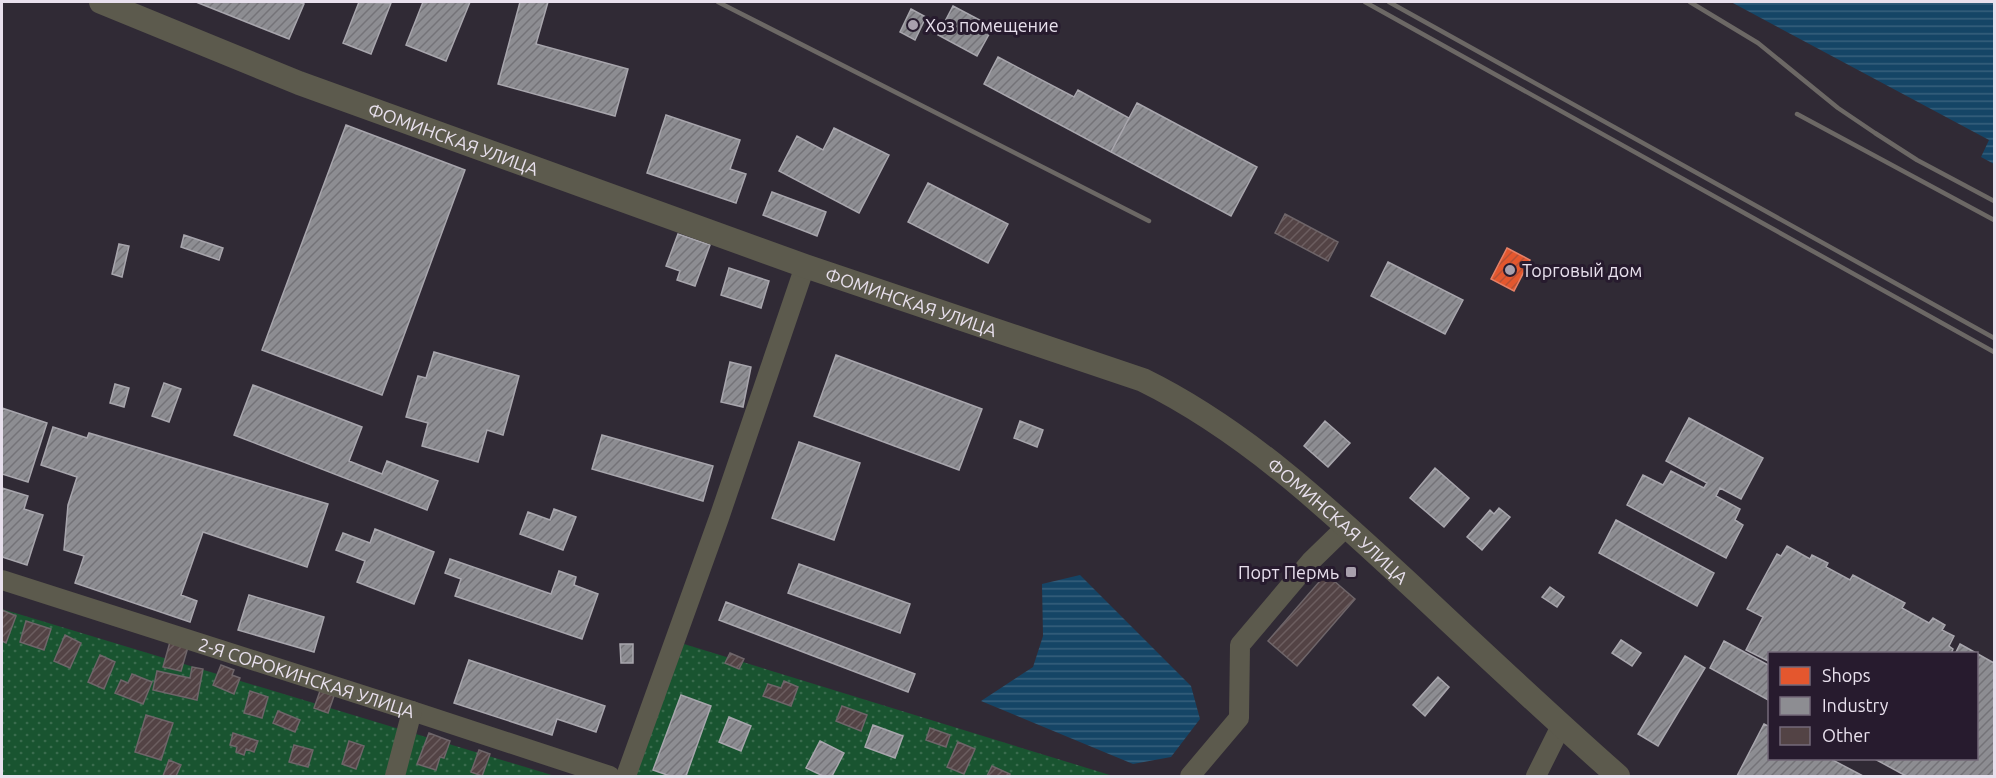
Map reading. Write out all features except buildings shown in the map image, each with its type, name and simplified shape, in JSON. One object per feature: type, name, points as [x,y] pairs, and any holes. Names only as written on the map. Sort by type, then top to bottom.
[{"type":"street","name":"ФОМИНСКАЯ УЛИЦА","points":[[101,2],[299,83],[805,266],[1143,380],[1174,395],[1268,461],[1347,526],[1618,777]]},
{"type":"street","points":[[626,777],[805,266]]},
{"type":"street","points":[[1190,777],[1239,718],[1240,645],[1311,561],[1347,526]]},
{"type":"street","name":"2-Я СОРОКИНСКАЯ УЛИЦА","points":[[2,580],[610,777]]},
{"type":"street","points":[[395,777],[412,711]]},
{"type":"street","points":[[1536,777],[1561,726]]},
{"type":"green space","points":[[2,609],[555,776],[2,776]]},
{"type":"green space","points":[[684,644],[1113,776],[635,776]]},
{"type":"water","points":[[1731,2],[1994,2],[1994,164],[1981,157],[1989,140]]},
{"type":"water","points":[[1080,575],[1191,686],[1200,719],[1171,757],[1133,764],[981,701],[1033,667],[1043,636],[1042,584]]},
{"type":"railway","points":[[718,2],[1149,221]]},
{"type":"railway","points":[[1365,2],[1994,352]]},
{"type":"railway","points":[[1389,2],[1994,338]]},
{"type":"railway","points":[[1690,2],[1758,43],[1838,108],[1875,133],[1917,160],[1994,201]]},
{"type":"railway","points":[[1797,114],[1994,220]]},
{"type":"place","name":"Хоз помещение","points":[[913,25]]},
{"type":"place","name":"Торговый дом","points":[[1510,270]]},
{"type":"place","name":"Порт Пермь","points":[[1351,572]]}]
